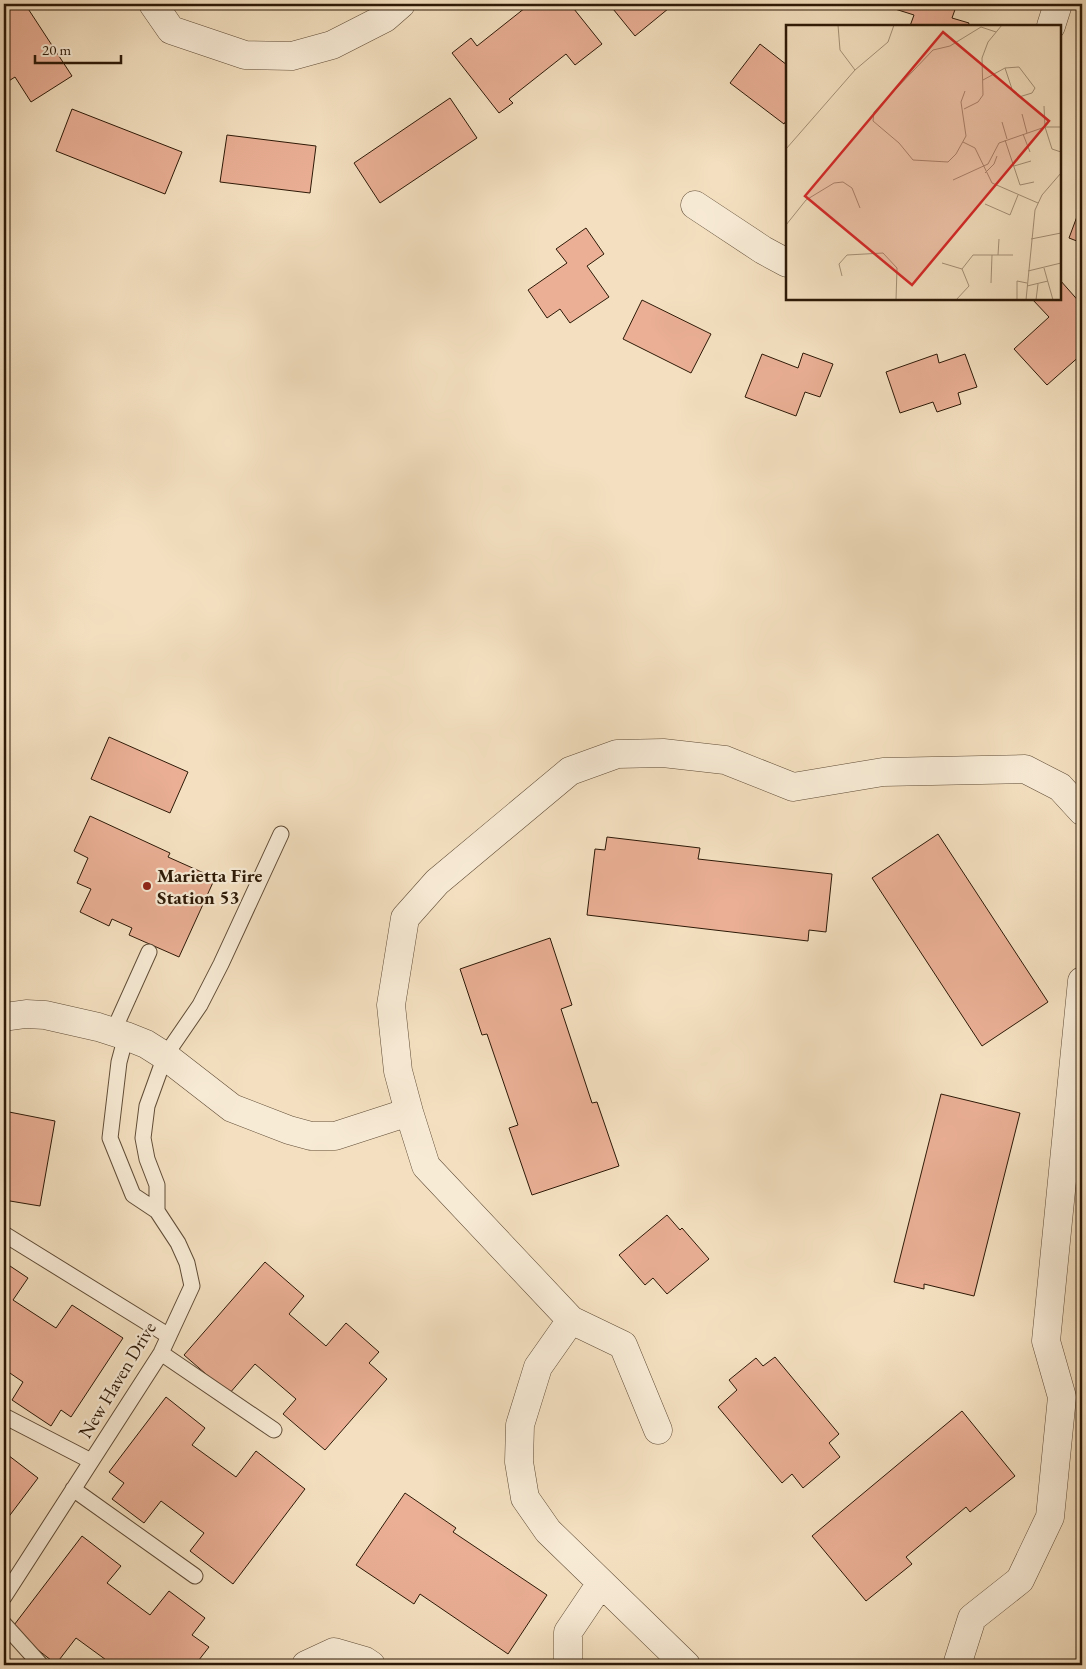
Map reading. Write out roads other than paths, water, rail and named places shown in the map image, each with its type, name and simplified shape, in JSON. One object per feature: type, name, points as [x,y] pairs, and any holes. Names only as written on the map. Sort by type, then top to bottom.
[{"type":"street","points":[[153,4],[171,30],[245,55],[292,56],[332,45],[385,18],[401,4]]},
{"type":"street","points":[[1051,25],[1058,4]]},
{"type":"street","points":[[695,205],[763,250],[786,262]]},
{"type":"street","points":[[658,1430],[623,1345],[571,1320],[426,1166],[398,1071],[391,1005],[405,918],[437,882],[570,771],[617,754],[663,753],[725,760],[793,787],[883,772],[1025,769],[1060,787],[1082,812]]},
{"type":"street","points":[[957,1665],[972,1618],[1020,1580],[1050,1516],[1062,1397],[1046,1340],[1082,981]]},
{"type":"street","points":[[4,1017],[26,1014],[45,1015],[120,1034],[146,1044],[165,1056],[232,1108],[289,1130],[311,1136],[335,1136],[409,1112]]},
{"type":"street","points":[[571,1320],[538,1367],[520,1425],[519,1462],[525,1498],[548,1531],[686,1665]]},
{"type":"street","points":[[568,1665],[568,1632],[601,1582]]},
{"type":"street","points":[[306,1665],[334,1652],[365,1661],[371,1665]]},
{"type":"lane","points":[[157,1212],[157,1185],[146,1159],[143,1138],[147,1106],[165,1056],[200,1005],[281,834]]},
{"type":"lane","points":[[149,952],[120,1034],[110,1138],[133,1195],[157,1212]]},
{"type":"lane","name":"New Haven Drive","points":[[4,1597],[161,1353],[192,1286],[187,1263],[178,1243],[157,1212]]},
{"type":"lane","points":[[4,1234],[168,1336]]},
{"type":"lane","points":[[161,1353],[274,1430]]},
{"type":"lane","points":[[4,1416],[91,1461]]},
{"type":"lane","points":[[73,1489],[195,1576]]},
{"type":"lane","points":[[4,1624],[41,1665]]},
{"type":"place","name":"Marietta Fire Station 53","points":[[147,886]]}]
